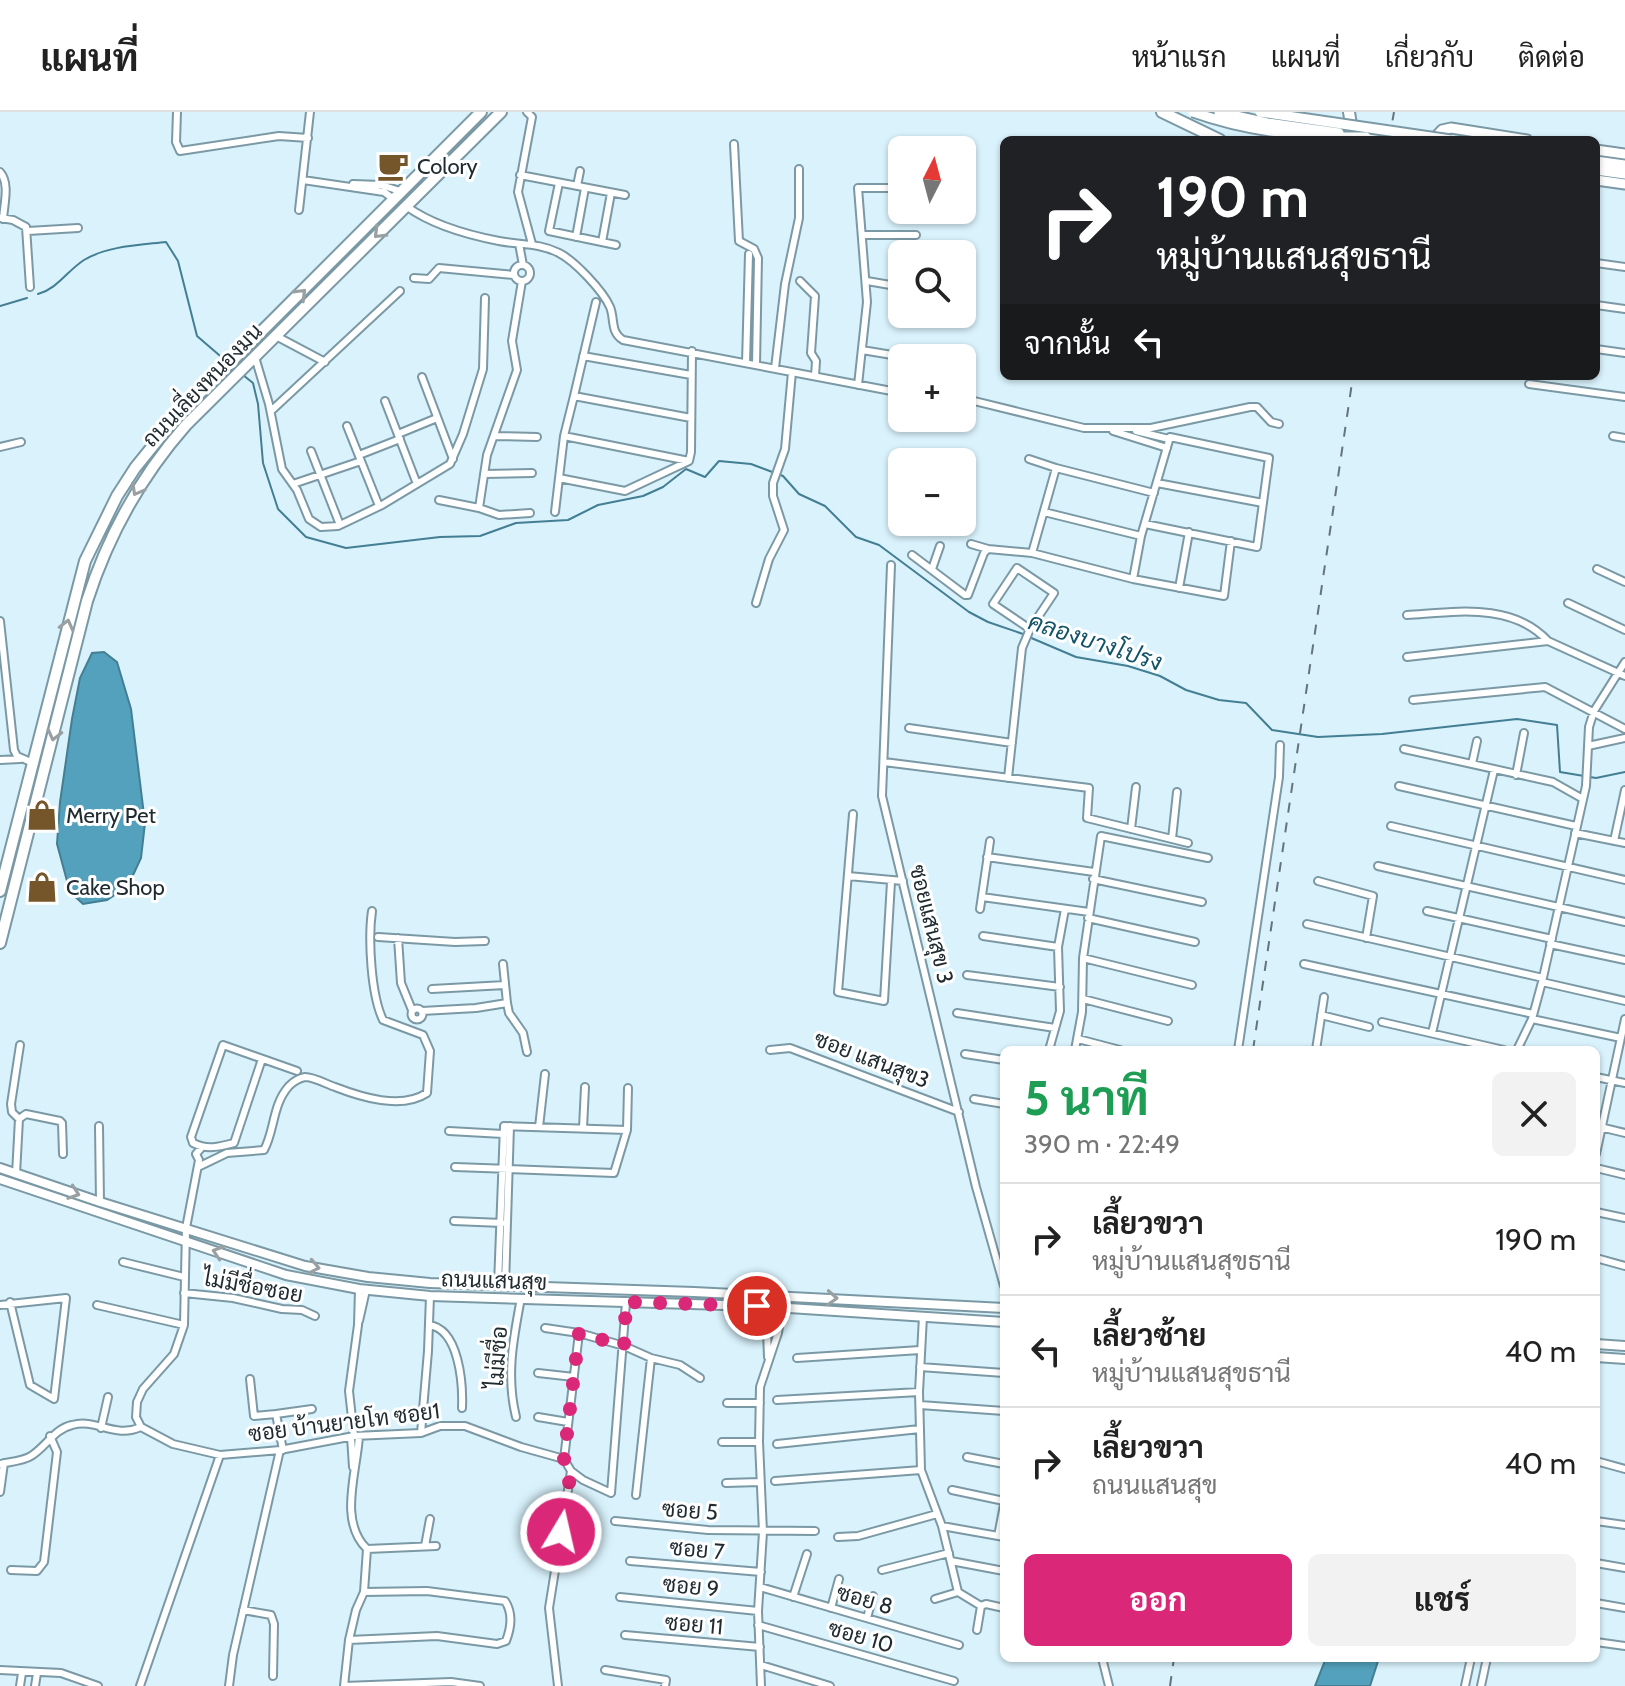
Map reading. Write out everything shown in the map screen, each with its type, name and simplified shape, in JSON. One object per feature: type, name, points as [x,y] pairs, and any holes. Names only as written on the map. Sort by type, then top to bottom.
[{"type":"highway","points":[[1162,112],[1212,136]]},
{"type":"highway","points":[[1349,112],[1350,136]]},
{"type":"highway","name":"ถนนเลี่ยงหนองมน","points":[[0,891],[28,761],[85,561],[117,496],[144,455],[177,416],[399,196],[491,114]]},
{"type":"highway","name":"ถนนเลี่ยงหนองมน","points":[[0,943],[98,566],[145,476],[186,425],[406,206],[491,114]]},
{"type":"main road","points":[[1193,112],[1266,131],[1304,136]]},
{"type":"main road","points":[[1219,112],[1267,123],[1359,136]]},
{"type":"main road","points":[[1260,112],[1424,136]]},
{"type":"main road","points":[[1436,136],[1446,128],[1500,136]]},
{"type":"main road","points":[[1600,151],[1625,154]]},
{"type":"main road","points":[[1600,162],[1625,165]]},
{"type":"main road","points":[[1600,171],[1625,174]]},
{"type":"main road","points":[[1600,181],[1625,184]]},
{"type":"main road","name":"ถนนแสนสุข","points":[[0,1168],[305,1266],[368,1277],[502,1286],[1000,1308]]},
{"type":"main road","name":"ถนนแสนสุข","points":[[0,1179],[286,1275],[362,1289],[430,1296],[771,1307],[1000,1322]]},
{"type":"main road","points":[[613,1302],[618,1296],[614,1289]]},
{"type":"main road","points":[[637,1290],[631,1295],[638,1302]]},
{"type":"main road","points":[[1600,1344],[1625,1346]]},
{"type":"main road","points":[[1600,1357],[1625,1359]]},
{"type":"street","points":[[177,112],[176,142],[180,151],[279,136],[308,138]]},
{"type":"street","points":[[299,210],[310,112]]},
{"type":"street","points":[[527,112],[532,117],[518,192],[532,244]]},
{"type":"street","points":[[734,144],[739,241],[754,249],[758,258],[756,365]]},
{"type":"street","points":[[775,368],[785,284],[799,218],[799,169]]},
{"type":"street","points":[[576,237],[580,171]]},
{"type":"street","points":[[0,172],[5,178],[1,218],[20,223],[28,231],[30,287]]},
{"type":"street","points":[[520,175],[625,195]]},
{"type":"street","points":[[303,180],[399,196]]},
{"type":"street","points":[[559,183],[549,231],[616,245]]},
{"type":"street","points":[[341,184],[381,185],[399,196]]},
{"type":"street","points":[[858,385],[867,281],[858,188],[888,188]]},
{"type":"street","points":[[602,242],[611,193]]},
{"type":"street","points":[[406,206],[433,221],[474,235],[532,244],[560,253],[609,303],[618,336],[623,340],[888,390]]},
{"type":"street","points":[[28,231],[78,228]]},
{"type":"street","points":[[862,235],[916,235]]},
{"type":"street","points":[[479,508],[494,436],[517,370],[512,341],[522,281],[530,275],[523,265],[519,244]]},
{"type":"street","points":[[746,363],[749,254]]},
{"type":"street","points":[[1600,264],[1625,267]]},
{"type":"street","points":[[514,275],[516,268],[523,265]]},
{"type":"street","points":[[414,278],[429,279],[439,268],[514,275],[522,281]]},
{"type":"street","points":[[800,281],[815,296],[811,353],[816,361],[815,376]]},
{"type":"street","points":[[867,281],[888,285]]},
{"type":"street","points":[[271,411],[400,291]]},
{"type":"street","points":[[251,361],[271,411],[280,460],[314,524],[321,527],[340,525],[450,464],[483,369],[485,298]]},
{"type":"street","points":[[555,512],[564,436],[596,302]]},
{"type":"street","points":[[1600,306],[1625,309]]},
{"type":"street","points":[[276,336],[325,362]]},
{"type":"street","points":[[862,350],[888,354]]},
{"type":"street","points":[[1600,350],[1625,353]]},
{"type":"street","points":[[689,461],[692,351]]},
{"type":"street","points":[[583,356],[691,375]]},
{"type":"street","points":[[756,603],[769,559],[784,530],[773,496],[776,474],[785,449],[792,372]]},
{"type":"street","points":[[422,377],[453,459]]},
{"type":"street","points":[[1529,384],[1625,397]]},
{"type":"street","points":[[574,396],[691,418]]},
{"type":"street","points":[[385,401],[417,484]]},
{"type":"street","points":[[976,402],[1067,426],[1107,429],[1168,425],[1250,407],[1257,407],[1271,422],[1279,424]]},
{"type":"street","points":[[293,484],[360,458],[437,418]]},
{"type":"street","points":[[347,426],[379,506]]},
{"type":"street","points":[[1107,429],[1167,448]]},
{"type":"street","points":[[1129,429],[1269,458],[1257,547],[1145,524]]},
{"type":"street","points":[[494,436],[537,437]]},
{"type":"street","points":[[564,436],[689,461]]},
{"type":"street","points":[[1613,436],[1625,438]]},
{"type":"street","points":[[1133,579],[1141,536],[1169,439]]},
{"type":"street","points":[[0,447],[21,442]]},
{"type":"street","points":[[311,451],[340,525]]},
{"type":"street","points":[[1029,459],[1154,493]]},
{"type":"street","points":[[559,478],[625,491],[689,461]]},
{"type":"street","points":[[1032,553],[1056,468]]},
{"type":"street","points":[[484,474],[532,473]]},
{"type":"street","points":[[1157,483],[1263,503]]},
{"type":"street","points":[[439,500],[499,515],[530,513]]},
{"type":"street","points":[[1044,512],[1141,536]]},
{"type":"street","points":[[1179,588],[1189,532]]},
{"type":"street","points":[[971,544],[988,549],[1032,553],[1133,579],[1224,596],[1231,541]]},
{"type":"street","points":[[932,569],[940,546]]},
{"type":"street","points":[[912,555],[968,595],[988,549]]},
{"type":"street","name":"ซอยแสนสุข 3","points":[[891,565],[882,796],[976,1187],[1000,1272]]},
{"type":"street","points":[[1008,778],[1025,640],[1054,593],[1017,568],[993,604],[1029,630]]},
{"type":"street","points":[[1597,569],[1625,582]]},
{"type":"street","points":[[1568,603],[1625,630]]},
{"type":"street","points":[[1407,615],[1460,611],[1502,613],[1535,628],[1548,641],[1622,674]]},
{"type":"street","points":[[0,621],[14,750],[17,756],[28,761]]},
{"type":"street","points":[[1407,657],[1548,641]]},
{"type":"street","points":[[1519,1046],[1532,1016],[1542,980],[1586,786],[1589,727],[1594,711],[1622,674],[1625,662]]},
{"type":"street","points":[[1413,700],[1545,687],[1625,729]]},
{"type":"street","points":[[0,714],[11,713]]},
{"type":"street","points":[[909,728],[1012,743]]},
{"type":"street","points":[[1516,775],[1524,733]]},
{"type":"street","points":[[1588,746],[1625,738]]},
{"type":"street","points":[[1472,764],[1477,741]]},
{"type":"street","points":[[1239,1046],[1277,792],[1280,745]]},
{"type":"street","points":[[1404,749],[1553,782],[1583,799]]},
{"type":"street","points":[[0,760],[28,761]]},
{"type":"street","points":[[884,762],[1089,788],[1087,818],[1188,843]]},
{"type":"street","points":[[1432,1033],[1494,770]]},
{"type":"street","points":[[1399,786],[1625,843]]},
{"type":"street","points":[[1131,829],[1136,787]]},
{"type":"street","points":[[1614,841],[1625,790]]},
{"type":"street","points":[[1172,839],[1177,792]]},
{"type":"street","points":[[853,814],[838,992],[884,1001],[891,882]]},
{"type":"street","points":[[1391,826],[1625,880]]},
{"type":"street","points":[[1076,1046],[1083,999],[1083,958],[1088,915],[1101,836],[1208,858]]},
{"type":"street","points":[[980,909],[990,841]]},
{"type":"street","points":[[987,857],[1093,875],[1202,902]]},
{"type":"street","points":[[1378,866],[1625,922]]},
{"type":"street","points":[[848,876],[903,881]]},
{"type":"street","points":[[1318,881],[1373,896],[1366,938]]},
{"type":"street","points":[[982,897],[1065,909],[1195,942]]},
{"type":"street","points":[[1050,1046],[1060,1011],[1058,947],[1065,909]]},
{"type":"street","points":[[199,1164],[227,1153],[264,1150],[273,1114],[290,1084],[299,1079],[308,1077],[352,1094],[384,1101],[421,1097],[427,1093],[430,1051],[423,1035],[383,1020],[379,1012],[373,969],[372,911]]},
{"type":"street","points":[[1427,911],[1625,960]]},
{"type":"street","points":[[1307,924],[1625,1001]]},
{"type":"street","points":[[983,936],[1058,947]]},
{"type":"street","points":[[378,937],[485,941]]},
{"type":"street","points":[[398,938],[401,983],[414,1019],[410,1030]]},
{"type":"street","points":[[1083,958],[1192,985]]},
{"type":"street","points":[[503,964],[509,1013],[523,1033],[527,1052]]},
{"type":"street","points":[[1304,964],[1623,1038]]},
{"type":"street","points":[[967,975],[1060,987]]},
{"type":"street","points":[[432,989],[505,985]]},
{"type":"street","points":[[1317,1046],[1324,997]]},
{"type":"street","points":[[1083,999],[1168,1021]]},
{"type":"street","points":[[412,1010],[476,1008],[507,1003]]},
{"type":"street","points":[[414,1019],[421,1018],[422,1011]]},
{"type":"street","points":[[957,1013],[1055,1028]]},
{"type":"street","points":[[1321,1015],[1369,1027]]},
{"type":"street","points":[[1600,1123],[1623,1038],[1625,1019]]},
{"type":"street","points":[[1382,1022],[1487,1046]]},
{"type":"street","points":[[1078,1039],[1105,1046]]},
{"type":"street","points":[[16,1174],[19,1119],[12,1112],[11,1104],[20,1045]]},
{"type":"street","points":[[262,1059],[234,1143],[220,1147],[202,1147],[193,1143],[191,1137],[223,1045],[297,1071]]},
{"type":"street","name":"ซอย แสนสุข3","points":[[770,1050],[790,1048],[959,1112]]},
{"type":"street","points":[[965,1054],[1000,1059]]},
{"type":"street","points":[[539,1127],[545,1074]]},
{"type":"street","points":[[1600,1078],[1625,1083]]},
{"type":"street","points":[[583,1128],[585,1087]]},
{"type":"street","points":[[455,1167],[614,1173],[627,1130],[628,1088]]},
{"type":"street","points":[[974,1099],[1000,1103]]},
{"type":"street","points":[[19,1119],[26,1114],[60,1121],[63,1154]]},
{"type":"street","points":[[99,1126],[100,1202]]},
{"type":"street","points":[[505,1169],[504,1126],[627,1130]]},
{"type":"street","points":[[502,1286],[505,1169],[510,1126]]},
{"type":"street","points":[[1600,1127],[1625,1133]]},
{"type":"street","points":[[449,1131],[503,1134]]},
{"type":"street","points":[[141,1427],[136,1417],[137,1402],[143,1389],[174,1354],[184,1325],[186,1228],[199,1164],[196,1154],[202,1147]]},
{"type":"street","points":[[1600,1169],[1625,1175]]},
{"type":"street","points":[[1600,1213],[1625,1218]]},
{"type":"street","points":[[454,1221],[503,1224]]},
{"type":"street","points":[[1600,1259],[1625,1266]]},
{"type":"street","points":[[123,1262],[184,1277]]},
{"type":"street","points":[[362,1289],[349,1391],[355,1437],[350,1454],[354,1471],[352,1525],[358,1540],[367,1549],[436,1546]]},
{"type":"street","name":"ไม่มีชื่อซอย","points":[[184,1293],[302,1310],[315,1316]]},
{"type":"street","points":[[421,1433],[430,1296]]},
{"type":"street","points":[[0,1305],[10,1302],[66,1298],[54,1399],[30,1385],[10,1302]]},
{"type":"street","name":"ไม่มีชื่อ","points":[[516,1417],[510,1376],[521,1298]]},
{"type":"street","points":[[579,1333],[564,1459],[571,1471],[583,1480],[611,1493],[626,1302]]},
{"type":"street","points":[[97,1305],[184,1325]]},
{"type":"street","points":[[768,1361],[767,1332],[771,1307]]},
{"type":"street","points":[[761,1686],[758,1625],[763,1532],[760,1387],[778,1333],[782,1308]]},
{"type":"street","points":[[923,1316],[919,1392],[921,1470],[942,1526],[958,1592],[981,1606],[1000,1607]]},
{"type":"street","points":[[429,1325],[443,1329],[449,1336],[462,1376],[462,1408]]},
{"type":"street","points":[[545,1328],[579,1333],[624,1346],[651,1358],[680,1365],[700,1378]]},
{"type":"street","points":[[797,1358],[920,1350]]},
{"type":"street","points":[[636,1495],[651,1358]]},
{"type":"street","points":[[920,1367],[1000,1373]]},
{"type":"street","points":[[538,1373],[574,1377]]},
{"type":"street","points":[[250,1379],[254,1416],[312,1409]]},
{"type":"street","points":[[777,1400],[919,1392]]},
{"type":"street","points":[[101,1428],[108,1397]]},
{"type":"street","points":[[727,1403],[760,1403]]},
{"type":"street","points":[[920,1405],[1000,1411]]},
{"type":"street","points":[[229,1686],[243,1610],[281,1450],[276,1414]]},
{"type":"street","points":[[538,1417],[568,1422]]},
{"type":"street","name":"ซอย บ้านยายโท ซอย1","points":[[0,1492],[2,1464],[30,1456],[50,1436],[70,1425],[85,1424],[129,1432],[141,1427],[173,1444],[220,1455],[281,1450],[355,1437],[421,1433],[440,1426],[465,1426],[564,1459]]},
{"type":"street","points":[[777,1444],[920,1429]]},
{"type":"street","points":[[11,1570],[37,1571],[44,1562],[57,1452],[50,1436]]},
{"type":"street","points":[[722,1442],[759,1442]]},
{"type":"street","name":"ซอย บ้านยายโท ซอย1","points":[[140,1686],[220,1455]]},
{"type":"street","points":[[967,1457],[1000,1463]]},
{"type":"street","points":[[1600,1462],[1625,1469]]},
{"type":"street","points":[[775,1481],[921,1470]]},
{"type":"street","points":[[558,1686],[549,1608],[571,1471]]},
{"type":"street","points":[[726,1483],[760,1482]]},
{"type":"street","points":[[952,1490],[1000,1502]]},
{"type":"street","points":[[838,1537],[858,1536],[937,1514]]},
{"type":"street","points":[[425,1546],[430,1519]]},
{"type":"street","name":"ซอย 5","points":[[615,1521],[708,1530],[815,1531]]},
{"type":"street","points":[[1600,1522],[1625,1525]]},
{"type":"street","points":[[942,1526],[1000,1536]]},
{"type":"street","points":[[367,1549],[364,1592],[349,1640],[344,1686],[451,1682],[480,1686]]},
{"type":"street","points":[[882,1570],[949,1553]]},
{"type":"street","points":[[793,1597],[807,1554]]},
{"type":"street","name":"ซอย 7","points":[[630,1561],[761,1572]]},
{"type":"street","points":[[951,1561],[1000,1570]]},
{"type":"street","points":[[1600,1564],[1625,1568]]},
{"type":"street","points":[[831,1608],[839,1579]]},
{"type":"street","name":"ซอย 8","points":[[760,1587],[959,1645]]},
{"type":"street","points":[[349,1640],[437,1636],[497,1644],[506,1641],[510,1632],[511,1609],[505,1601],[427,1591],[364,1592]]},
{"type":"street","points":[[935,1599],[958,1592]]},
{"type":"street","points":[[867,1618],[873,1596]]},
{"type":"street","name":"ซอย 9","points":[[620,1597],[758,1611]]},
{"type":"street","points":[[1600,1604],[1625,1608]]},
{"type":"street","points":[[977,1630],[981,1606]]},
{"type":"street","points":[[243,1610],[271,1615],[274,1624],[273,1676]]},
{"type":"street","name":"ซอย 10","points":[[758,1625],[954,1681]]},
{"type":"street","name":"ซอย 11","points":[[625,1635],[760,1647]]},
{"type":"street","points":[[1600,1643],[1625,1646]]},
{"type":"street","points":[[1103,1662],[1109,1686]]},
{"type":"street","points":[[1465,1686],[1470,1662]]},
{"type":"street","points":[[1481,1686],[1486,1662]]},
{"type":"street","points":[[761,1665],[830,1686]]},
{"type":"street","points":[[0,1670],[61,1673],[98,1686]]},
{"type":"street","points":[[605,1670],[665,1683]]},
{"type":"street","points":[[20,1686],[22,1673]]},
{"type":"street","points":[[35,1686],[37,1673]]},
{"type":"water","points":[[104,652],[117,662],[131,709],[145,823],[141,858],[128,886],[107,900],[83,904],[70,892],[57,844],[60,802],[80,678],[92,653]]},
{"type":"water","points":[[1324,1662],[1378,1662],[1370,1686],[1315,1686]]},
{"type":"waterway","points":[[38,294],[51,288],[93,255],[124,247],[166,242],[178,261],[197,336],[226,361]]},
{"type":"waterway","points":[[0,306],[27,298]]},
{"type":"waterway","name":"คลองบางโปรง","points":[[243,375],[253,383],[263,463],[278,509],[306,537],[346,548],[440,537],[480,536],[516,523],[568,520],[598,505],[643,496],[663,487],[686,469],[705,477],[719,461],[751,464],[783,476],[799,494],[825,506],[856,537],[879,545],[969,612],[1023,634]]},
{"type":"waterway","name":"คลองบางโปรง","points":[[1029,637],[1076,657],[1128,666],[1160,676],[1186,690],[1219,700],[1246,703],[1272,730],[1318,737],[1382,734],[1517,719],[1557,725],[1560,772],[1596,778],[1625,772]]},
{"type":"railway","points":[[1390,136],[1394,112]]},
{"type":"railway","points":[[1254,1046],[1352,380]]},
{"type":"railway","points":[[1170,1686],[1173,1662]]},
{"type":"place","name":"Colory","points":[[393,166]]},
{"type":"place","name":"Merry Pet","points":[[42,815]]},
{"type":"place","name":"Cake Shop","points":[[42,887]]},
{"type":"route","points":[[561,1532],[571,1471],[564,1459],[579,1333],[624,1346],[626,1302],[757,1306]]}]
